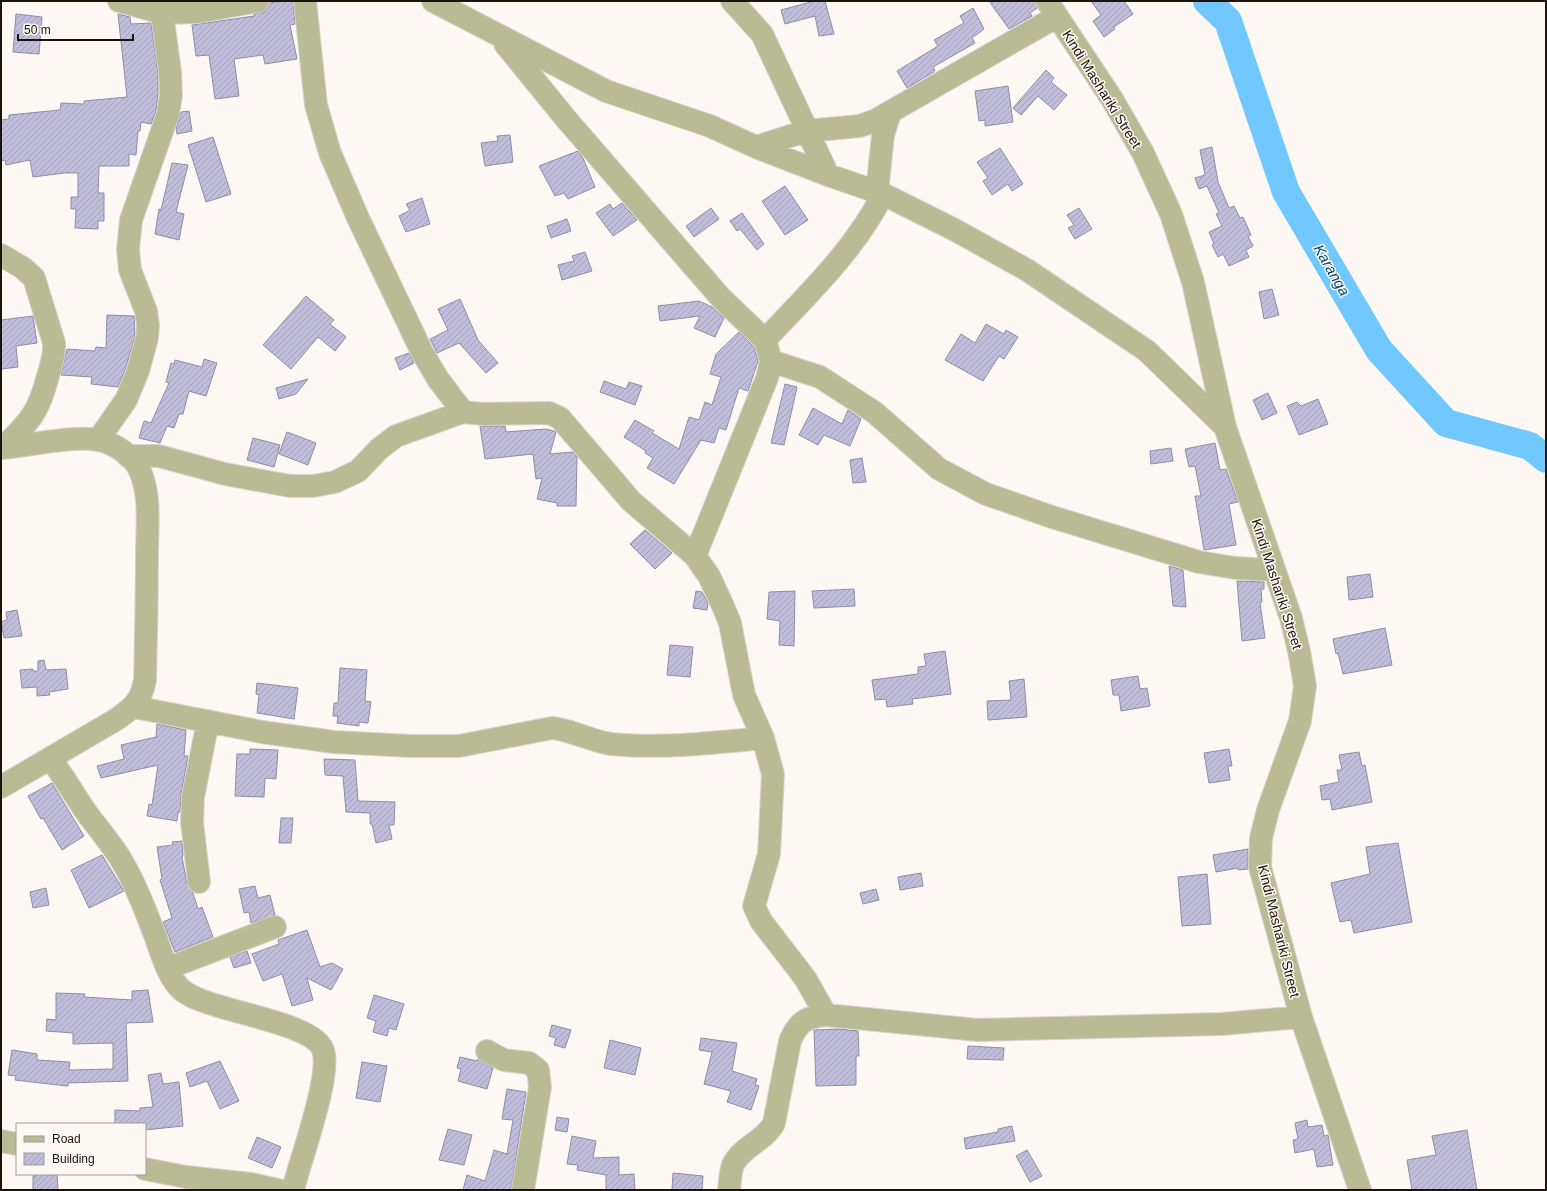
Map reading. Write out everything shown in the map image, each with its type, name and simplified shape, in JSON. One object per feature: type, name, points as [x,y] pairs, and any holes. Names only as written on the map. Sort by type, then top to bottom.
[{"type":"street","points":[[119,1],[162,14],[198,12],[258,1]]},
{"type":"street","points":[[304,1],[316,105],[330,153],[358,218],[422,352],[438,379],[463,412]]},
{"type":"street","points":[[433,1],[606,91],[710,126],[756,147],[828,175],[880,193],[955,230],[1027,270],[1147,351],[1225,427]]},
{"type":"street","points":[[732,1],[762,34],[806,131],[828,175]]},
{"type":"street","points":[[756,147],[806,131],[860,126],[876,120],[1052,9]]},
{"type":"street","name":"Kindi Mashariki Street","points":[[1052,9],[1112,99],[1143,153],[1171,214],[1194,282],[1225,427],[1273,570],[1291,618],[1305,686],[1300,721],[1268,810],[1261,838],[1260,867],[1301,1017],[1360,1190]]},
{"type":"street","points":[[98,440],[126,400],[138,371],[147,338],[148,325],[146,311],[130,270],[128,249],[131,220],[168,114],[171,95],[170,72],[162,14]]},
{"type":"street","points":[[498,35],[567,120],[720,298],[768,350],[820,377],[874,412],[939,469],[986,494],[1052,517],[1199,562],[1235,568],[1273,570]]},
{"type":"street","points":[[695,556],[768,378],[768,350],[860,232],[880,193],[883,135],[890,112]]},
{"type":"street","points":[[1,255],[23,268],[34,278],[54,343],[55,351],[44,395],[38,408],[29,422],[2,448]]},
{"type":"street","points":[[128,456],[159,456],[232,475],[290,486],[313,486],[335,482],[358,470],[379,449],[396,436],[463,412],[483,414],[555,414],[631,501],[695,556],[709,576],[730,622],[744,695],[763,738],[773,774],[774,788],[771,806],[769,854],[754,906],[761,921],[805,978],[826,1015]]},
{"type":"street","points":[[1,787],[117,719],[134,707],[142,694],[145,680],[147,524],[143,477],[136,463],[116,447],[98,440],[76,440],[2,448]]},
{"type":"street","points":[[134,707],[262,732],[334,742],[411,746],[459,746],[552,728],[564,729],[609,743],[642,746],[706,744],[763,738]]},
{"type":"street","points":[[199,882],[192,822],[193,797],[208,721]]},
{"type":"street","points":[[51,759],[120,858],[168,968],[178,986],[188,994],[213,1004],[292,1028],[306,1034],[320,1044],[325,1057],[325,1071],[293,1190]]},
{"type":"street","points":[[168,968],[275,926]]},
{"type":"street","points":[[729,1190],[733,1165],[741,1154],[770,1130],[774,1123],[790,1041],[794,1029],[812,1016],[826,1015],[978,1030],[1222,1024],[1301,1017]]},
{"type":"street","points":[[487,1051],[504,1060],[529,1062],[538,1070],[540,1086],[523,1190]]},
{"type":"street","points":[[1,1141],[16,1144]]},
{"type":"street","points":[[146,1169],[187,1184],[250,1184],[278,1190]]},
{"type":"building","points":[[293,1],[295,24],[290,25],[297,59],[265,64],[263,55],[234,59],[239,96],[215,99],[209,55],[196,56],[192,25],[254,16],[254,14],[266,11],[270,3]]},
{"type":"building","points":[[814,1],[825,1],[834,34],[819,36],[815,16],[785,24],[781,10]]},
{"type":"building","points":[[989,1],[1035,1],[1037,8],[1030,13],[1032,16],[1009,29]]},
{"type":"building","points":[[1091,1],[1124,1],[1133,14],[1114,27],[1115,29],[1104,37],[1093,21],[1101,15]]},
{"type":"building","points":[[973,8],[984,29],[972,38],[975,43],[933,67],[935,71],[907,88],[897,71],[938,46],[934,40],[964,23],[960,16]]},
{"type":"building","points":[[16,14],[42,17],[39,54],[13,52]]},
{"type":"building","points":[[118,14],[130,17],[131,24],[151,23],[158,73],[156,111],[151,124],[141,122],[140,131],[138,131],[136,155],[129,154],[129,166],[99,166],[98,193],[104,193],[104,221],[98,221],[98,229],[75,228],[76,209],[71,209],[71,197],[78,197],[78,173],[64,173],[33,177],[30,160],[6,165],[5,160],[1,161],[1,120],[9,119],[9,115],[60,110],[61,103],[84,104],[84,101],[127,97]]},
{"type":"building","points":[[1046,70],[1054,78],[1051,82],[1067,95],[1054,110],[1038,96],[1021,115],[1013,108]]},
{"type":"building","points":[[1008,86],[1013,122],[985,126],[985,120],[979,121],[975,91]]},
{"type":"building","points":[[189,111],[192,131],[177,134],[176,129],[181,112]]},
{"type":"building","points":[[510,135],[513,162],[485,166],[481,143],[498,141],[497,136]]},
{"type":"building","points":[[213,137],[231,194],[206,202],[188,145]]},
{"type":"building","points":[[1212,147],[1218,182],[1229,208],[1234,206],[1240,218],[1243,217],[1251,235],[1248,236],[1253,246],[1246,250],[1249,257],[1229,266],[1223,254],[1218,257],[1212,245],[1214,244],[1209,232],[1222,226],[1216,214],[1219,213],[1207,186],[1199,189],[1195,178],[1205,175],[1200,150]]},
{"type":"building","points":[[1000,148],[1023,184],[1012,191],[1008,184],[992,195],[983,181],[988,178],[977,162]]},
{"type":"building","points":[[578,151],[583,158],[595,187],[568,199],[564,193],[555,196],[539,166]]},
{"type":"building","points":[[172,163],[188,165],[176,212],[184,214],[179,240],[155,234],[159,209],[161,210]]},
{"type":"building","points":[[785,186],[808,220],[785,235],[762,201]]},
{"type":"building","points":[[422,198],[430,224],[406,232],[399,216],[410,210],[406,204]]},
{"type":"building","points":[[622,203],[637,220],[613,236],[596,213],[610,204],[613,209]]},
{"type":"building","points":[[711,208],[719,219],[694,237],[686,226]]},
{"type":"building","points":[[1079,208],[1092,229],[1075,239],[1068,228],[1074,225],[1067,215]]},
{"type":"building","points":[[742,213],[764,244],[757,250],[740,229],[737,231],[730,221]]},
{"type":"building","points":[[567,219],[571,231],[551,238],[547,226]]},
{"type":"building","points":[[585,252],[592,271],[562,280],[558,265],[574,261],[572,256]]},
{"type":"building","points":[[1272,289],[1279,315],[1264,319],[1259,292]]},
{"type":"building","points":[[306,296],[334,320],[330,324],[346,337],[335,351],[318,337],[291,369],[263,345]]},
{"type":"building","points":[[460,299],[478,340],[498,363],[486,373],[459,343],[437,353],[430,339],[448,330],[438,309]]},
{"type":"building","points":[[699,301],[712,307],[724,318],[715,337],[694,328],[700,316],[660,321],[658,306]]},
{"type":"building","points":[[107,315],[134,316],[135,336],[126,367],[118,387],[91,384],[92,377],[61,375],[67,349],[95,351],[96,347],[106,348]]},
{"type":"building","points":[[33,316],[37,343],[16,346],[18,367],[1,369],[1,320]]},
{"type":"building","points":[[986,324],[1004,334],[1006,330],[1018,337],[1004,359],[999,356],[983,381],[945,360],[961,334],[975,343]]},
{"type":"building","points":[[739,332],[754,347],[758,361],[748,391],[739,388],[726,430],[719,428],[714,443],[701,440],[674,484],[647,468],[653,458],[645,453],[646,451],[624,437],[635,420],[654,431],[652,433],[679,449],[689,417],[699,420],[705,402],[712,405],[721,377],[710,374],[716,354]]},
{"type":"building","points":[[409,353],[414,363],[400,370],[395,358]]},
{"type":"building","points":[[204,359],[217,363],[206,396],[189,391],[183,414],[179,414],[174,428],[167,426],[160,443],[139,438],[144,421],[151,423],[169,383],[166,382],[171,363],[174,364],[175,360],[202,367]]},
{"type":"building","points":[[308,379],[296,394],[279,399],[276,388]]},
{"type":"building","points":[[604,381],[626,389],[629,382],[642,386],[635,405],[600,392]]},
{"type":"building","points":[[785,384],[797,387],[784,445],[771,443]]},
{"type":"building","points":[[1268,393],[1277,413],[1262,420],[1253,400]]},
{"type":"building","points":[[1318,399],[1328,424],[1299,435],[1287,406],[1297,402],[1301,406]]},
{"type":"building","points":[[813,408],[842,424],[848,410],[861,419],[850,446],[824,435],[818,445],[799,435]]},
{"type":"building","points":[[480,426],[505,426],[506,432],[546,429],[556,432],[550,454],[573,452],[577,457],[576,506],[557,506],[557,503],[537,499],[542,478],[536,479],[533,454],[485,459]]},
{"type":"building","points":[[287,432],[316,443],[308,465],[279,454]]},
{"type":"building","points":[[253,438],[280,445],[274,467],[247,460]]},
{"type":"building","points":[[1215,443],[1220,470],[1226,469],[1238,502],[1229,504],[1236,545],[1204,550],[1195,496],[1201,496],[1195,466],[1189,467],[1185,449]]},
{"type":"building","points":[[1171,448],[1173,461],[1151,464],[1150,451]]},
{"type":"building","points":[[862,458],[866,482],[853,483],[850,460]]},
{"type":"building","points":[[645,530],[672,553],[655,569],[630,544]]},
{"type":"building","points":[[1169,566],[1183,570],[1186,607],[1173,606]]},
{"type":"building","points":[[1370,574],[1373,597],[1349,600],[1347,577]]},
{"type":"building","points":[[1237,581],[1264,582],[1264,589],[1261,589],[1262,602],[1260,603],[1265,638],[1242,641]]},
{"type":"building","points":[[854,589],[855,606],[814,608],[812,591]]},
{"type":"building","points":[[696,591],[702,592],[708,603],[707,610],[693,608]]},
{"type":"building","points":[[795,591],[794,646],[779,645],[780,621],[767,619],[769,592]]},
{"type":"building","points":[[17,610],[22,636],[4,638],[1,622],[7,620],[6,612]]},
{"type":"building","points":[[1385,628],[1392,665],[1343,674],[1338,653],[1336,654],[1333,639]]},
{"type":"building","points":[[670,645],[693,647],[690,677],[667,675]]},
{"type":"building","points":[[945,651],[951,694],[912,699],[913,704],[887,707],[886,699],[875,700],[872,680],[918,674],[918,667],[926,666],[924,654]]},
{"type":"building","points":[[44,660],[46,670],[66,669],[68,689],[49,692],[50,695],[37,696],[37,687],[22,688],[20,670],[33,669],[33,671],[38,671],[38,661]]},
{"type":"building","points":[[340,668],[367,670],[365,701],[371,702],[368,723],[359,722],[359,726],[337,723],[338,716],[333,716],[334,703],[338,703]]},
{"type":"building","points":[[1138,676],[1140,689],[1147,688],[1150,706],[1121,711],[1119,695],[1113,695],[1111,680]]},
{"type":"building","points":[[1024,679],[1027,717],[988,720],[987,701],[1011,700],[1009,681]]},
{"type":"building","points":[[257,683],[298,688],[294,719],[257,713],[259,695],[256,694]]},
{"type":"building","points":[[157,724],[186,730],[184,756],[188,756],[181,795],[180,812],[178,812],[177,821],[147,816],[149,804],[152,805],[158,765],[101,778],[97,766],[124,759],[121,745],[156,737]]},
{"type":"building","points":[[250,749],[278,750],[276,779],[265,778],[264,797],[235,796],[237,754],[250,754]]},
{"type":"building","points":[[1229,749],[1232,766],[1228,766],[1230,780],[1209,783],[1204,753]]},
{"type":"building","points":[[1359,752],[1362,766],[1365,765],[1372,802],[1332,810],[1330,799],[1322,800],[1320,786],[1339,782],[1337,770],[1342,770],[1339,755]]},
{"type":"building","points":[[324,759],[355,760],[358,801],[395,802],[394,825],[389,825],[392,839],[376,843],[372,824],[370,824],[370,813],[346,812],[343,776],[325,775]]},
{"type":"building","points":[[52,783],[84,836],[62,850],[43,818],[41,819],[28,796]]},
{"type":"building","points":[[281,818],[293,818],[291,843],[279,843]]},
{"type":"building","points":[[182,841],[182,857],[187,884],[193,893],[198,909],[202,907],[213,937],[175,952],[163,922],[172,918],[160,880],[162,879],[157,847],[173,845],[172,842]]},
{"type":"building","points":[[1398,843],[1412,922],[1354,933],[1351,920],[1340,922],[1331,883],[1370,874],[1366,847]]},
{"type":"building","points":[[1248,849],[1248,869],[1238,870],[1238,868],[1216,872],[1213,855]]},
{"type":"building","points":[[102,855],[124,891],[89,908],[71,870]]},
{"type":"building","points":[[921,873],[923,886],[900,890],[898,877]]},
{"type":"building","points":[[1207,874],[1211,924],[1182,926],[1178,877]]},
{"type":"building","points":[[255,886],[258,898],[270,895],[275,915],[251,923],[249,912],[244,913],[239,889]]},
{"type":"building","points":[[46,888],[49,905],[33,908],[30,892]]},
{"type":"building","points":[[876,889],[879,900],[863,904],[860,893]]},
{"type":"building","points":[[307,930],[320,967],[332,963],[343,969],[331,990],[307,978],[313,1000],[292,1006],[282,974],[263,981],[252,954],[279,944],[278,940]]},
{"type":"building","points":[[247,951],[251,963],[234,968],[230,957]]},
{"type":"building","points":[[148,990],[153,1022],[126,1023],[128,1081],[68,1083],[68,1086],[15,1080],[16,1076],[8,1075],[12,1050],[37,1054],[37,1060],[70,1062],[69,1070],[113,1069],[113,1043],[73,1044],[73,1033],[46,1031],[47,1019],[56,1020],[56,993],[85,994],[84,997],[132,1000],[132,991]]},
{"type":"building","points":[[374,995],[404,1004],[396,1030],[389,1028],[387,1036],[373,1032],[376,1021],[367,1018]]},
{"type":"building","points":[[552,1025],[571,1030],[565,1048],[554,1045],[556,1038],[549,1036]]},
{"type":"building","points":[[839,1029],[858,1031],[859,1056],[856,1056],[856,1085],[816,1086],[814,1030]]},
{"type":"building","points":[[701,1038],[737,1043],[732,1071],[757,1079],[755,1085],[759,1086],[751,1110],[727,1102],[731,1091],[704,1084],[712,1052],[699,1050]]},
{"type":"building","points":[[610,1040],[641,1048],[635,1075],[604,1068]]},
{"type":"building","points":[[968,1046],[1004,1048],[1003,1060],[967,1059]]},
{"type":"building","points":[[460,1057],[477,1061],[478,1059],[493,1068],[487,1089],[458,1081],[461,1069],[457,1068]]},
{"type":"building","points":[[220,1061],[239,1101],[220,1109],[207,1081],[190,1087],[186,1073]]},
{"type":"building","points":[[362,1062],[387,1066],[380,1102],[356,1098]]},
{"type":"building","points":[[161,1073],[163,1084],[179,1082],[183,1126],[146,1130],[146,1123],[115,1123],[115,1110],[140,1111],[140,1108],[153,1107],[148,1075]]},
{"type":"building","points":[[507,1089],[526,1092],[511,1190],[463,1190],[467,1175],[485,1181],[494,1150],[507,1154],[513,1120],[502,1119]]},
{"type":"building","points":[[557,1117],[569,1119],[567,1132],[555,1130]]},
{"type":"building","points":[[1307,1120],[1308,1127],[1322,1125],[1324,1136],[1328,1135],[1333,1165],[1317,1167],[1314,1149],[1295,1153],[1293,1140],[1298,1139],[1295,1123]]},
{"type":"building","points":[[1012,1126],[1015,1141],[966,1149],[964,1138],[998,1132],[998,1129]]},
{"type":"building","points":[[448,1129],[472,1135],[464,1165],[439,1160]]},
{"type":"building","points":[[1467,1130],[1477,1190],[1412,1190],[1407,1160],[1436,1155],[1432,1136]]},
{"type":"building","points":[[572,1136],[596,1141],[593,1158],[619,1157],[619,1175],[634,1174],[635,1190],[606,1190],[606,1175],[577,1170],[578,1165],[567,1164]]},
{"type":"building","points":[[257,1137],[281,1147],[272,1168],[248,1158]]},
{"type":"building","points":[[1027,1150],[1042,1176],[1030,1182],[1016,1156]]},
{"type":"building","points":[[673,1173],[703,1176],[702,1190],[672,1190]]},
{"type":"building","points":[[57,1175],[58,1190],[33,1190],[33,1176]]},
{"type":"waterway","name":"Karanga","points":[[1207,1],[1228,21],[1286,192],[1379,350],[1446,423],[1530,446],[1546,459]]}]
